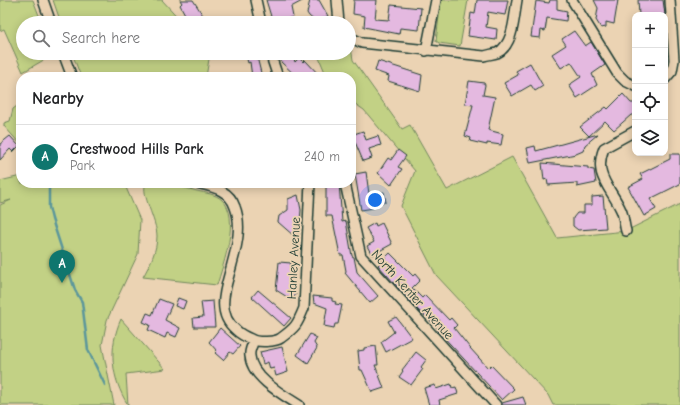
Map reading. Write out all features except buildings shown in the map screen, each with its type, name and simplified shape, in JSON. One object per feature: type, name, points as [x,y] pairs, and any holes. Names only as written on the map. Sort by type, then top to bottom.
[{"type":"street","points":[[42,0],[48,16]]},
{"type":"street","points":[[256,0],[259,16]]},
{"type":"street","points":[[337,0],[338,16]]},
{"type":"street","points":[[426,51],[436,0]]},
{"type":"street","points":[[356,40],[362,43],[426,51],[484,56],[498,52],[510,37],[517,0]]},
{"type":"street","points":[[572,0],[617,73],[625,81],[632,84]]},
{"type":"street","points":[[668,76],[672,71],[674,60],[670,0]]},
{"type":"street","points":[[66,60],[70,72]]},
{"type":"street","points":[[272,60],[276,72]]},
{"type":"street","points":[[626,231],[622,212],[601,175],[599,160],[604,148],[632,133]]},
{"type":"street","points":[[215,188],[222,190],[230,197],[235,205],[238,218],[238,240],[223,297],[228,320],[235,330],[254,341],[249,354],[251,364],[275,390],[299,405]]},
{"type":"street","name":"Hanley Avenue","points":[[254,341],[278,341],[296,327],[304,308],[310,188]]},
{"type":"street","name":"North Kenter Avenue","points":[[346,188],[361,256],[496,405]]},
{"type":"green space","points":[[0,0],[33,0],[39,16],[16,16],[16,56],[4,29],[0,31]]},
{"type":"green space","points":[[53,0],[162,0],[177,16],[59,16]]},
{"type":"green space","points":[[441,0],[468,0],[460,46],[439,43],[436,41]]},
{"type":"green space","points":[[18,60],[44,60],[23,72]]},
{"type":"green space","points":[[75,60],[209,60],[207,72],[79,72]]},
{"type":"green space","points":[[320,60],[353,60],[402,129],[410,125],[447,190],[512,157],[557,238],[626,231],[680,204],[680,405],[553,405],[548,395],[436,275],[401,206],[415,171],[364,110],[356,104],[356,72],[325,72]]},
{"type":"green space","points":[[16,107],[16,139],[4,126],[4,123],[10,121],[13,109]]},
{"type":"green space","points":[[16,177],[16,188],[126,188],[140,220],[138,254],[107,320],[102,345],[114,405],[0,405],[0,205],[11,200],[0,203],[0,181]]},
{"type":"green space","points":[[145,188],[185,188],[217,196],[222,200],[227,208],[230,218],[230,229],[226,254],[217,285],[143,277],[151,262],[157,242],[156,230],[145,193]]},
{"type":"green space","points":[[121,319],[165,369],[126,374],[128,405],[118,384],[113,363],[114,341]]},
{"type":"waterway","points":[[49,188],[49,207],[52,219],[75,290],[82,302],[88,350],[105,385]]},
{"type":"place","name":"Crestwood Hills Park","points":[[62,283]]}]
